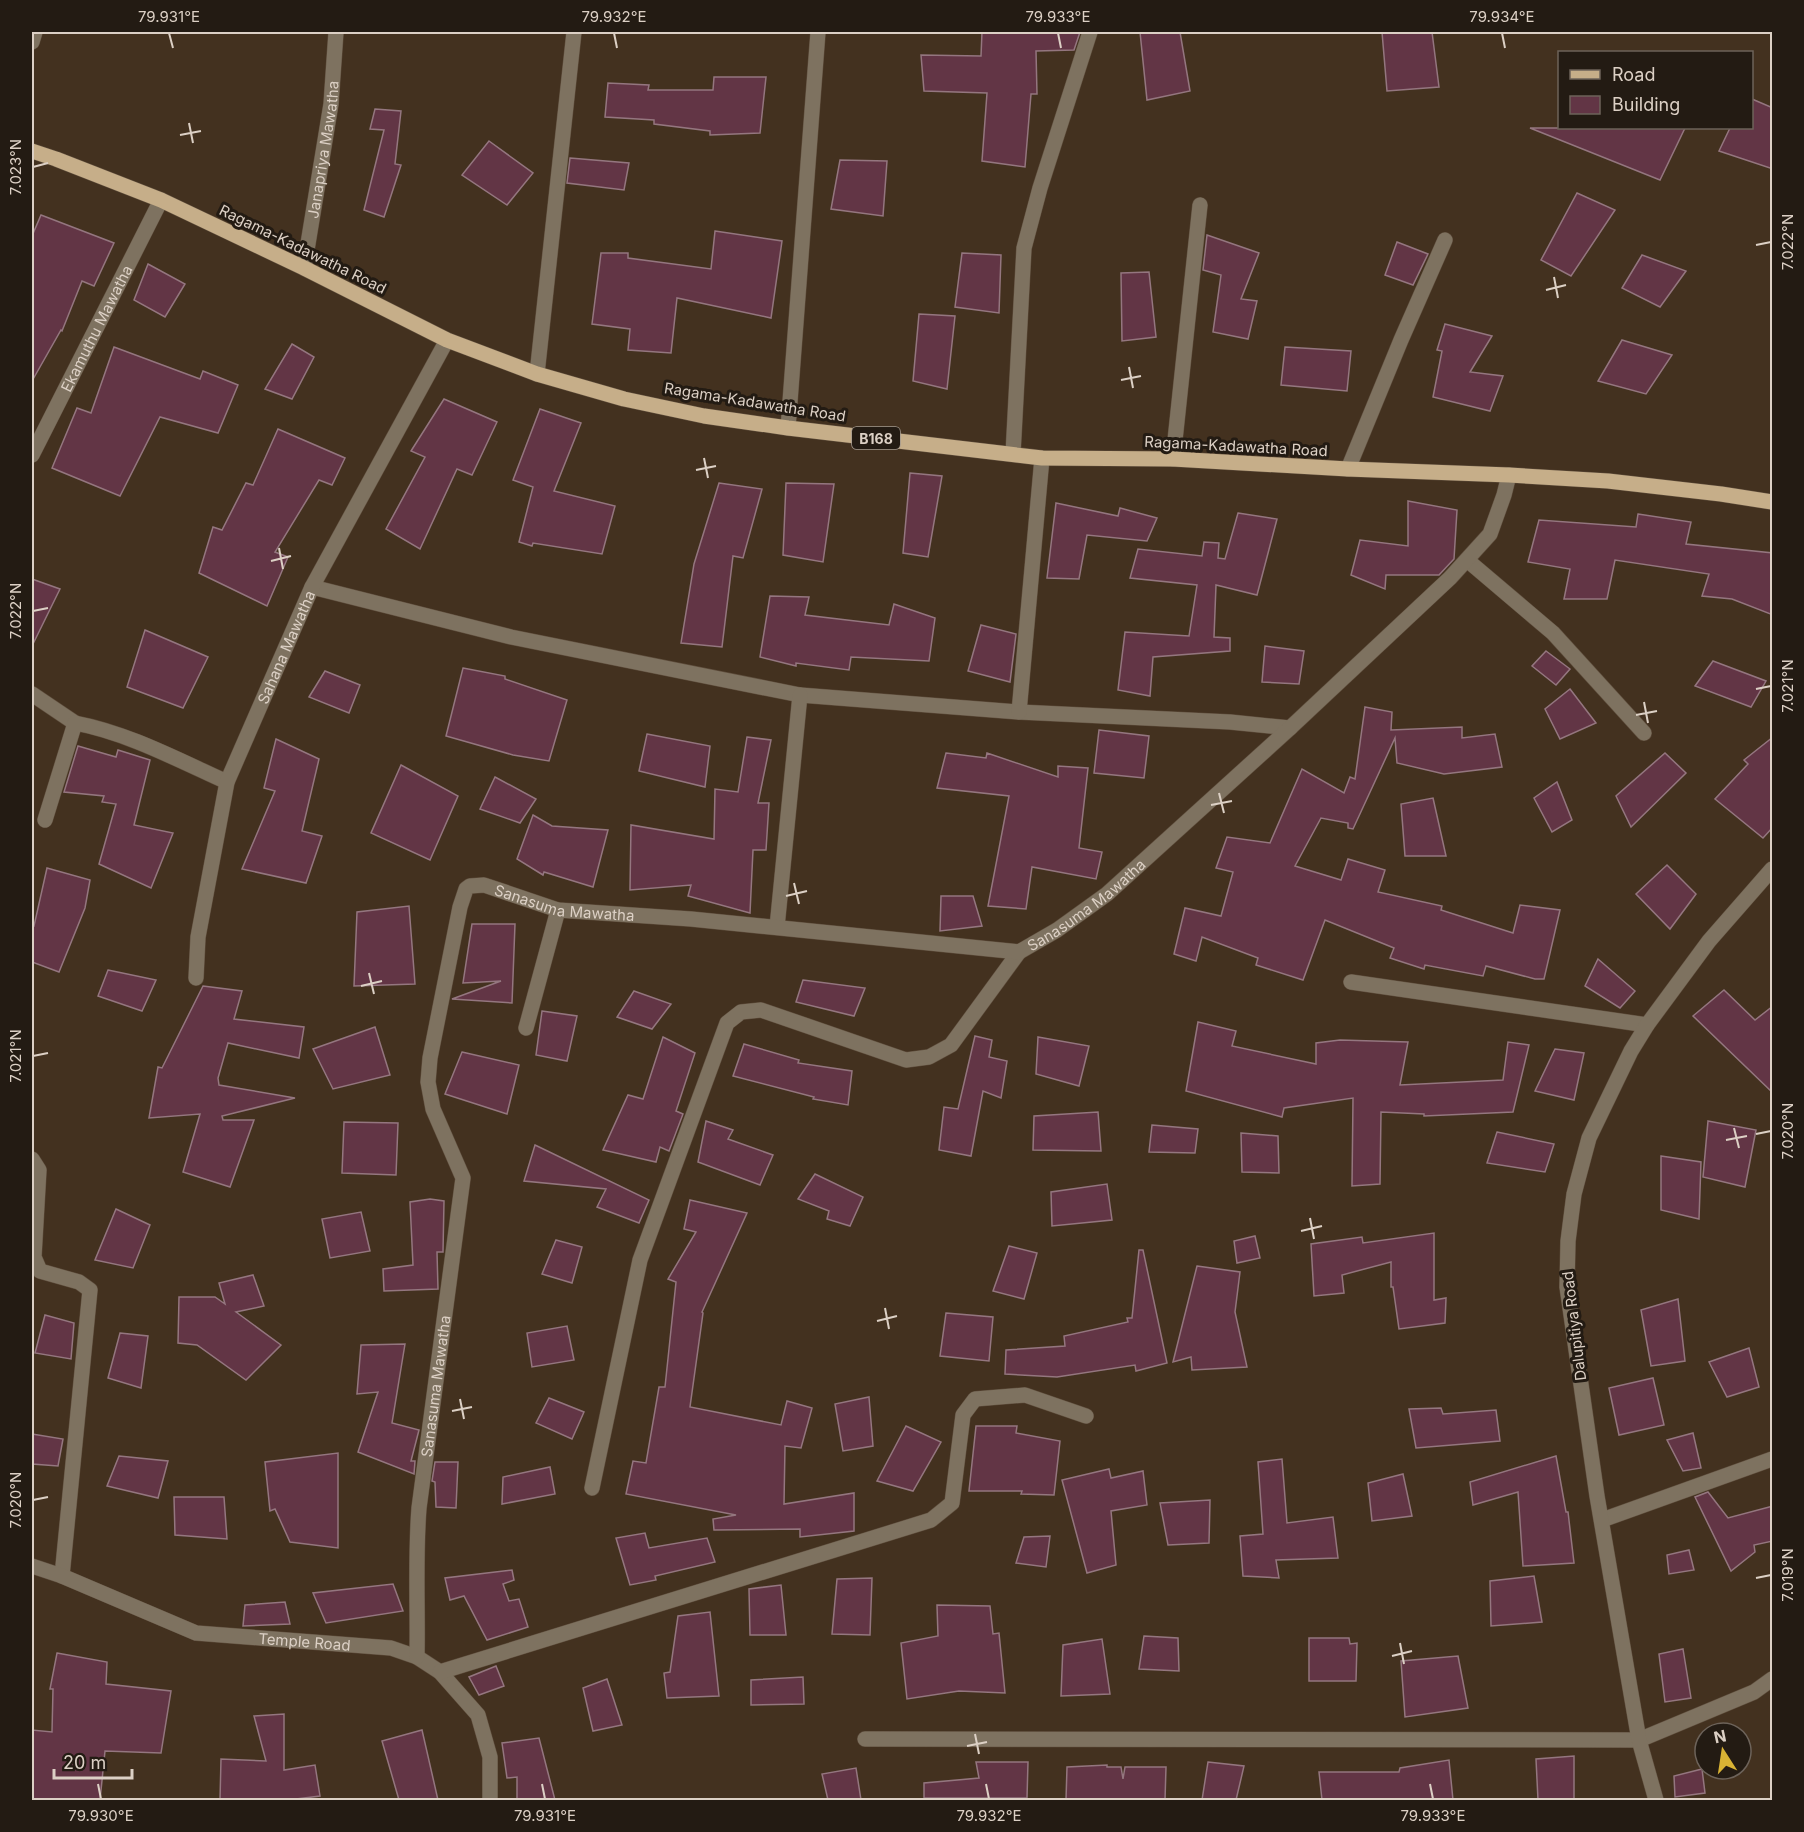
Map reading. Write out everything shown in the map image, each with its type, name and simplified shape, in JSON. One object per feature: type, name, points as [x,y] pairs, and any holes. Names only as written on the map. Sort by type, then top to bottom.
[{"type":"main road","name":"Ragama-Kadawatha Road","points":[[32,152],[56,159],[161,200],[447,340],[537,374],[624,399],[704,416],[1042,458],[1173,459],[1509,475],[1608,481],[1773,502]]},
{"type":"street","points":[[32,42],[35,32]]},
{"type":"street","name":"Janapriya Mawatha","points":[[304,268],[331,104],[336,32]]},
{"type":"street","points":[[537,374],[574,32]]},
{"type":"street","points":[[788,428],[818,32]]},
{"type":"street","points":[[1012,454],[1024,248],[1040,188],[1090,32]]},
{"type":"street","name":"Ekamuthu Mawatha","points":[[32,455],[161,200]]},
{"type":"street","points":[[1173,459],[1200,205]]},
{"type":"street","points":[[1348,469],[1445,240]]},
{"type":"street","name":"Sahana Mawatha","points":[[196,978],[198,938],[227,782],[312,587],[447,340]]},
{"type":"street","points":[[1019,712],[1042,458]]},
{"type":"street","name":"Sanasuma Mawatha","points":[[417,1657],[416,1548],[419,1508],[463,1178],[433,1109],[428,1082],[430,1058],[460,907],[466,889],[470,886],[484,885],[558,910],[691,919],[1019,952],[1058,930],[1107,894],[1290,728],[1467,560],[1490,534],[1509,475]]},
{"type":"street","points":[[1467,560],[1553,633],[1644,733]]},
{"type":"street","points":[[312,587],[511,638],[800,695],[1019,712],[1230,722],[1290,728]]},
{"type":"street","points":[[32,694],[75,723],[130,739],[227,782]]},
{"type":"street","points":[[777,927],[800,695]]},
{"type":"street","points":[[45,820],[75,723]]},
{"type":"street","name":"Dalupitiya Road","points":[[1656,1800],[1640,1740],[1602,1520],[1567,1287],[1568,1241],[1574,1194],[1589,1138],[1631,1051],[1647,1025],[1709,941],[1770,879]]},
{"type":"street","points":[[526,1028],[558,910]]},
{"type":"street","points":[[592,1488],[640,1260],[727,1023],[741,1012],[761,1010],[906,1060],[929,1057],[951,1045],[1019,952]]},
{"type":"street","points":[[1351,982],[1647,1025]]},
{"type":"street","points":[[32,1159],[39,1170],[34,1257],[40,1271],[79,1282],[90,1290],[62,1576]]},
{"type":"street","points":[[440,1672],[932,1520],[952,1503],[963,1415],[975,1399],[1025,1395],[1086,1416]]},
{"type":"street","points":[[1602,1520],[1773,1459]]},
{"type":"street","name":"Temple Road","points":[[32,1566],[62,1576],[196,1633],[391,1648],[417,1657],[440,1672],[478,1715],[490,1757],[490,1800]]},
{"type":"street","points":[[865,1739],[1640,1740],[1754,1692],[1773,1679]]},
{"type":"building","points":[[982,32],[1080,32],[1074,50],[1036,51],[1037,94],[1031,94],[1025,167],[982,161],[987,93],[924,91],[921,55],[981,56]]},
{"type":"building","points":[[1140,32],[1180,32],[1190,91],[1147,100]]},
{"type":"building","points":[[1382,32],[1432,32],[1439,87],[1387,91]]},
{"type":"building","points":[[714,77],[766,77],[760,133],[710,135],[710,131],[654,124],[654,120],[605,117],[608,83],[649,85],[648,90],[713,90]]},
{"type":"building","points":[[1753,99],[1773,108],[1773,169],[1719,151],[1730,129],[1753,129]]},
{"type":"building","points":[[375,109],[401,111],[395,164],[401,165],[384,217],[364,210],[384,130],[370,129]]},
{"type":"building","points":[[1530,128],[1685,129],[1660,180]]},
{"type":"building","points":[[489,141],[533,173],[507,205],[462,175]]},
{"type":"building","points":[[570,158],[629,163],[624,190],[567,183]]},
{"type":"building","points":[[840,160],[887,161],[883,216],[831,209]]},
{"type":"building","points":[[1577,193],[1615,210],[1571,276],[1541,260]]},
{"type":"building","points":[[41,215],[114,243],[94,286],[82,281],[62,331],[32,381],[32,236]]},
{"type":"building","points":[[715,231],[782,241],[771,318],[677,298],[671,353],[628,350],[630,329],[592,324],[601,253],[628,253],[628,258],[711,269]]},
{"type":"building","points":[[1207,235],[1259,253],[1241,299],[1257,301],[1248,339],[1213,332],[1221,275],[1203,270]]},
{"type":"building","points":[[1397,242],[1428,254],[1413,285],[1385,275]]},
{"type":"building","points":[[962,253],[1001,255],[999,313],[955,307]]},
{"type":"building","points":[[1642,255],[1686,271],[1660,307],[1622,288]]},
{"type":"building","points":[[148,264],[185,284],[165,317],[134,300]]},
{"type":"building","points":[[1149,272],[1156,337],[1122,341],[1121,273]]},
{"type":"building","points":[[919,314],[955,316],[947,389],[913,381]]},
{"type":"building","points":[[1445,324],[1492,336],[1470,372],[1503,376],[1490,411],[1433,397],[1442,351],[1437,350]]},
{"type":"building","points":[[1622,340],[1672,355],[1646,394],[1598,381]]},
{"type":"building","points":[[292,344],[314,357],[292,399],[265,389]]},
{"type":"building","points":[[114,347],[200,379],[203,371],[238,385],[218,433],[160,417],[120,496],[52,468],[77,408],[91,413]]},
{"type":"building","points":[[1285,347],[1351,351],[1347,391],[1281,385]]},
{"type":"building","points":[[444,399],[497,422],[472,475],[457,469],[420,549],[386,529],[425,457],[411,451]]},
{"type":"building","points":[[540,409],[581,423],[554,491],[615,506],[602,554],[533,543],[532,546],[519,542],[533,487],[513,480]]},
{"type":"building","points":[[278,429],[345,458],[332,485],[319,480],[275,552],[288,557],[267,606],[199,573],[213,527],[222,530],[246,483],[253,485]]},
{"type":"building","points":[[910,473],[942,476],[928,557],[903,553]]},
{"type":"building","points":[[719,483],[762,489],[743,558],[733,556],[722,647],[681,643],[694,564]]},
{"type":"building","points":[[786,483],[834,484],[823,562],[783,555]]},
{"type":"building","points":[[1408,501],[1457,510],[1454,559],[1439,575],[1386,575],[1385,589],[1351,575],[1360,540],[1408,546]]},
{"type":"building","points":[[1056,503],[1118,516],[1120,508],[1157,518],[1147,541],[1087,535],[1079,579],[1047,578]]},
{"type":"building","points":[[1238,513],[1277,519],[1257,595],[1216,585],[1214,637],[1230,638],[1230,651],[1153,657],[1150,696],[1118,690],[1125,632],[1189,636],[1197,585],[1130,578],[1138,549],[1202,556],[1204,542],[1219,543],[1218,558],[1225,559]]},
{"type":"building","points":[[1638,514],[1691,522],[1686,544],[1773,553],[1773,615],[1732,599],[1702,596],[1709,574],[1615,560],[1607,599],[1564,599],[1570,569],[1528,562],[1539,520],[1636,527]]},
{"type":"building","points":[[32,579],[60,589],[32,646]]},
{"type":"building","points":[[770,596],[809,597],[805,615],[889,625],[894,604],[935,618],[929,661],[851,657],[849,670],[796,663],[796,666],[760,657]]},
{"type":"building","points":[[981,625],[1016,634],[1010,682],[968,671]]},
{"type":"building","points":[[145,630],[208,657],[183,708],[127,687]]},
{"type":"building","points":[[1265,646],[1304,651],[1299,684],[1262,682]]},
{"type":"building","points":[[1546,651],[1570,669],[1556,685],[1532,666]]},
{"type":"building","points":[[1713,661],[1766,681],[1751,707],[1695,686]]},
{"type":"building","points":[[463,668],[505,676],[505,679],[567,700],[549,761],[513,755],[446,736]]},
{"type":"building","points":[[325,671],[360,685],[349,713],[309,697]]},
{"type":"building","points":[[1570,689],[1596,723],[1560,739],[1545,709]]},
{"type":"building","points":[[1365,707],[1392,712],[1391,730],[1462,727],[1462,738],[1495,734],[1502,767],[1444,774],[1397,763],[1395,738],[1353,829],[1348,828],[1348,823],[1321,818],[1295,866],[1341,880],[1348,859],[1385,870],[1378,892],[1442,906],[1441,910],[1513,933],[1520,905],[1560,910],[1544,979],[1535,979],[1486,966],[1483,976],[1425,965],[1424,969],[1390,958],[1394,948],[1325,920],[1303,980],[1256,965],[1258,958],[1202,937],[1196,961],[1174,954],[1185,908],[1221,916],[1233,872],[1216,868],[1227,837],[1270,843],[1302,769],[1344,793],[1350,777],[1355,779]]},
{"type":"building","points":[[1099,730],[1149,736],[1144,778],[1094,773]]},
{"type":"building","points":[[647,734],[710,746],[705,787],[639,771]]},
{"type":"building","points":[[747,737],[771,740],[758,803],[769,803],[766,850],[753,850],[750,913],[688,896],[691,885],[630,890],[631,825],[714,839],[715,789],[738,792]]},
{"type":"building","points":[[1773,737],[1773,827],[1763,838],[1715,799],[1748,764],[1744,760]]},
{"type":"building","points":[[276,739],[319,759],[302,831],[322,836],[306,883],[242,869],[275,791],[264,788]]},
{"type":"building","points":[[78,746],[116,757],[118,750],[150,760],[134,825],[173,833],[151,888],[99,864],[116,804],[102,802],[104,796],[64,792]]},
{"type":"building","points":[[946,753],[986,758],[987,753],[1058,777],[1058,766],[1088,768],[1079,848],[1102,852],[1096,879],[1032,867],[1026,909],[988,906],[1009,796],[937,788]]},
{"type":"building","points":[[1665,753],[1686,773],[1631,827],[1616,796]]},
{"type":"building","points":[[401,765],[458,796],[430,860],[371,833]]},
{"type":"building","points":[[495,777],[536,799],[520,823],[480,809]]},
{"type":"building","points":[[1557,782],[1572,820],[1552,832],[1534,798]]},
{"type":"building","points":[[1433,798],[1446,856],[1405,856],[1401,804]]},
{"type":"building","points":[[533,815],[552,826],[608,830],[593,887],[544,872],[543,875],[517,859]]},
{"type":"building","points":[[1667,865],[1696,894],[1670,929],[1636,894]]},
{"type":"building","points":[[47,868],[90,880],[85,908],[59,972],[32,962],[32,925],[34,926]]},
{"type":"building","points":[[941,896],[973,896],[982,926],[940,931]]},
{"type":"building","points":[[409,906],[415,984],[354,986],[357,912]]},
{"type":"building","points":[[472,924],[515,924],[512,1003],[452,999],[501,981],[463,983]]},
{"type":"building","points":[[1598,959],[1635,991],[1620,1008],[1585,986]]},
{"type":"building","points":[[108,970],[156,980],[142,1011],[98,996]]},
{"type":"building","points":[[803,980],[865,988],[854,1016],[796,1002]]},
{"type":"building","points":[[203,986],[242,991],[234,1019],[304,1027],[299,1058],[228,1043],[218,1078],[219,1085],[295,1098],[222,1116],[223,1120],[254,1120],[230,1187],[183,1172],[200,1114],[149,1118],[158,1067],[162,1068]]},
{"type":"building","points":[[1724,990],[1755,1020],[1773,1006],[1773,1093],[1693,1016]]},
{"type":"building","points":[[634,991],[671,1004],[652,1029],[617,1017]]},
{"type":"building","points":[[542,1011],[577,1016],[567,1061],[536,1055]]},
{"type":"building","points":[[1198,1022],[1236,1031],[1232,1046],[1316,1064],[1316,1043],[1340,1040],[1408,1042],[1400,1085],[1503,1080],[1508,1042],[1529,1045],[1513,1112],[1424,1116],[1424,1114],[1381,1112],[1380,1184],[1352,1186],[1353,1098],[1284,1108],[1282,1117],[1186,1091]]},
{"type":"building","points":[[375,1027],[390,1075],[333,1089],[313,1049]]},
{"type":"building","points":[[975,1036],[992,1040],[989,1057],[1007,1061],[1001,1098],[983,1091],[971,1156],[939,1150],[944,1107],[958,1109]]},
{"type":"building","points":[[663,1037],[695,1053],[676,1111],[683,1114],[669,1151],[660,1147],[656,1162],[603,1150],[628,1095],[643,1099]]},
{"type":"building","points":[[1038,1037],[1089,1046],[1079,1086],[1036,1074]]},
{"type":"building","points":[[744,1044],[799,1060],[798,1063],[852,1071],[848,1105],[813,1099],[814,1097],[733,1076]]},
{"type":"building","points":[[1555,1049],[1584,1053],[1574,1100],[1535,1091]]},
{"type":"building","points":[[462,1052],[519,1065],[507,1114],[445,1094]]},
{"type":"building","points":[[1098,1112],[1101,1151],[1033,1150],[1034,1116]]},
{"type":"building","points":[[706,1121],[733,1130],[728,1139],[773,1155],[760,1185],[698,1162]]},
{"type":"building","points":[[1708,1121],[1756,1130],[1745,1187],[1703,1177]]},
{"type":"building","points":[[344,1122],[398,1123],[396,1175],[342,1173]]},
{"type":"building","points":[[1152,1125],[1198,1129],[1195,1153],[1149,1152]]},
{"type":"building","points":[[1497,1132],[1554,1144],[1545,1172],[1487,1163]]},
{"type":"building","points":[[1241,1133],[1278,1136],[1279,1173],[1242,1172]]},
{"type":"building","points":[[535,1145],[649,1200],[639,1223],[597,1207],[606,1189],[524,1181]]},
{"type":"building","points":[[1661,1156],[1701,1162],[1699,1219],[1661,1210]]},
{"type":"building","points":[[815,1174],[863,1197],[850,1226],[827,1219],[829,1211],[798,1199]]},
{"type":"building","points":[[1107,1184],[1112,1220],[1052,1226],[1051,1192]]},
{"type":"building","points":[[430,1199],[444,1201],[443,1252],[437,1252],[438,1289],[384,1291],[383,1269],[413,1265],[410,1202]]},
{"type":"building","points":[[690,1200],[747,1213],[702,1312],[690,1407],[781,1425],[787,1401],[812,1408],[801,1448],[785,1446],[784,1504],[854,1493],[854,1531],[800,1537],[800,1529],[714,1530],[713,1519],[736,1515],[626,1494],[633,1461],[646,1463],[659,1387],[665,1387],[676,1282],[668,1279],[696,1232],[684,1229]]},
{"type":"building","points":[[116,1209],[150,1225],[133,1268],[95,1260]]},
{"type":"building","points":[[361,1212],[370,1251],[330,1258],[322,1219]]},
{"type":"building","points":[[1434,1233],[1434,1300],[1446,1298],[1445,1323],[1399,1329],[1393,1287],[1391,1287],[1391,1262],[1342,1275],[1344,1293],[1314,1296],[1311,1244],[1362,1237],[1363,1243]]},
{"type":"building","points":[[1255,1236],[1260,1258],[1237,1263],[1234,1241]]},
{"type":"building","points":[[556,1240],[582,1247],[572,1283],[542,1274]]},
{"type":"building","points":[[1009,1246],[1037,1253],[1024,1299],[993,1291]]},
{"type":"building","points":[[1139,1250],[1143,1250],[1167,1363],[1136,1371],[1135,1365],[1057,1377],[1005,1374],[1006,1350],[1065,1346],[1064,1336],[1128,1322],[1127,1318],[1132,1318]]},
{"type":"building","points":[[1197,1266],[1240,1272],[1235,1312],[1247,1367],[1192,1370],[1191,1357],[1173,1362]]},
{"type":"building","points":[[253,1275],[264,1306],[236,1312],[281,1345],[246,1380],[197,1345],[178,1343],[179,1297],[215,1297],[225,1304],[219,1283]]},
{"type":"building","points":[[1678,1299],[1685,1361],[1651,1366],[1641,1310]]},
{"type":"building","points":[[946,1313],[993,1317],[989,1361],[940,1356]]},
{"type":"building","points":[[45,1315],[74,1323],[71,1359],[35,1353]]},
{"type":"building","points":[[567,1326],[574,1360],[532,1367],[527,1333]]},
{"type":"building","points":[[120,1333],[148,1336],[141,1388],[108,1378]]},
{"type":"building","points":[[405,1344],[392,1423],[419,1430],[411,1461],[415,1461],[414,1474],[358,1452],[378,1392],[357,1394],[361,1345]]},
{"type":"building","points":[[1749,1348],[1759,1387],[1727,1397],[1709,1362]]},
{"type":"building","points":[[1653,1378],[1664,1425],[1619,1435],[1609,1388]]},
{"type":"building","points":[[869,1397],[873,1446],[843,1451],[835,1404]]},
{"type":"building","points":[[549,1398],[584,1412],[572,1439],[536,1423]]},
{"type":"building","points":[[1441,1408],[1443,1414],[1496,1410],[1500,1441],[1416,1448],[1409,1409]]},
{"type":"building","points":[[906,1426],[941,1442],[913,1491],[877,1481]]},
{"type":"building","points":[[976,1426],[1017,1426],[1016,1433],[1060,1441],[1054,1495],[1021,1494],[1022,1491],[969,1491]]},
{"type":"building","points":[[1693,1433],[1701,1468],[1683,1471],[1667,1440]]},
{"type":"building","points":[[32,1434],[63,1439],[58,1466],[32,1464]]},
{"type":"building","points":[[338,1453],[338,1548],[290,1542],[275,1509],[270,1511],[265,1462]]},
{"type":"building","points":[[119,1456],[168,1461],[158,1498],[107,1486]]},
{"type":"building","points":[[1556,1456],[1566,1512],[1568,1512],[1574,1563],[1523,1566],[1518,1492],[1473,1505],[1470,1482]]},
{"type":"building","points":[[1282,1459],[1287,1523],[1333,1517],[1338,1558],[1276,1560],[1279,1578],[1243,1576],[1240,1536],[1263,1534],[1258,1462]]},
{"type":"building","points":[[435,1462],[458,1462],[456,1508],[436,1507],[435,1482],[432,1481]]},
{"type":"building","points":[[550,1467],[555,1494],[502,1504],[503,1477]]},
{"type":"building","points":[[1109,1469],[1111,1478],[1143,1471],[1147,1505],[1111,1511],[1116,1565],[1087,1573],[1062,1480]]},
{"type":"building","points":[[1403,1474],[1412,1516],[1372,1521],[1368,1483]]},
{"type":"building","points":[[1708,1492],[1728,1518],[1773,1506],[1773,1541],[1754,1545],[1755,1552],[1731,1571],[1695,1497]]},
{"type":"building","points":[[174,1497],[224,1497],[227,1539],[175,1535]]},
{"type":"building","points":[[1210,1500],[1209,1543],[1168,1545],[1160,1503]]},
{"type":"building","points":[[645,1533],[649,1548],[707,1538],[715,1562],[655,1576],[656,1580],[630,1585],[616,1538]]},
{"type":"building","points":[[1050,1536],[1046,1567],[1016,1563],[1024,1537]]},
{"type":"building","points":[[1689,1550],[1694,1570],[1669,1574],[1667,1555]]},
{"type":"building","points":[[512,1570],[514,1580],[503,1584],[509,1601],[519,1599],[528,1627],[487,1640],[464,1596],[450,1600],[445,1578]]},
{"type":"building","points":[[1534,1576],[1542,1622],[1491,1626],[1490,1581]]},
{"type":"building","points":[[872,1578],[870,1635],[832,1634],[837,1579]]},
{"type":"building","points":[[393,1584],[403,1611],[326,1623],[313,1593]]},
{"type":"building","points":[[781,1585],[786,1635],[750,1635],[749,1589]]},
{"type":"building","points":[[285,1602],[290,1624],[243,1626],[245,1605]]},
{"type":"building","points":[[937,1605],[990,1606],[993,1634],[999,1633],[1005,1693],[959,1691],[907,1699],[901,1643],[938,1636]]},
{"type":"building","points":[[710,1612],[719,1696],[667,1698],[664,1673],[670,1672],[678,1616]]},
{"type":"building","points":[[1144,1636],[1178,1638],[1179,1671],[1139,1669]]},
{"type":"building","points":[[1309,1638],[1349,1638],[1350,1644],[1357,1643],[1356,1681],[1309,1681]]},
{"type":"building","points":[[1102,1639],[1110,1694],[1061,1696],[1063,1645]]},
{"type":"building","points":[[1683,1649],[1691,1698],[1665,1702],[1659,1654]]},
{"type":"building","points":[[57,1653],[107,1662],[106,1684],[171,1691],[161,1753],[105,1751],[100,1800],[32,1800],[32,1730],[52,1732],[53,1689],[50,1689]]},
{"type":"building","points":[[1458,1656],[1468,1708],[1405,1717],[1401,1661]]},
{"type":"building","points":[[496,1666],[504,1686],[479,1695],[469,1677]]},
{"type":"building","points":[[803,1677],[804,1704],[751,1705],[751,1680]]},
{"type":"building","points":[[607,1679],[622,1725],[593,1731],[583,1688]]},
{"type":"building","points":[[284,1714],[284,1770],[315,1765],[320,1796],[288,1800],[220,1800],[221,1759],[266,1761],[254,1716]]},
{"type":"building","points":[[422,1730],[438,1800],[399,1800],[382,1741]]},
{"type":"building","points":[[539,1738],[555,1800],[517,1800],[517,1777],[507,1778],[502,1743]]},
{"type":"building","points":[[1574,1756],[1574,1800],[1538,1800],[1536,1759]]},
{"type":"building","points":[[1449,1760],[1453,1800],[1322,1800],[1319,1772],[1399,1772],[1400,1768]]},
{"type":"building","points":[[976,1762],[1028,1762],[1027,1798],[924,1798],[924,1783],[979,1778]]},
{"type":"building","points":[[1208,1762],[1244,1766],[1236,1800],[1202,1800]]},
{"type":"building","points":[[1107,1765],[1107,1767],[1121,1767],[1123,1779],[1125,1767],[1166,1767],[1165,1800],[1066,1800],[1067,1767]]},
{"type":"building","points":[[856,1768],[861,1800],[828,1800],[822,1774]]},
{"type":"building","points":[[1693,1771],[1693,1781],[1704,1781],[1705,1793],[1675,1797],[1674,1776]]}]
